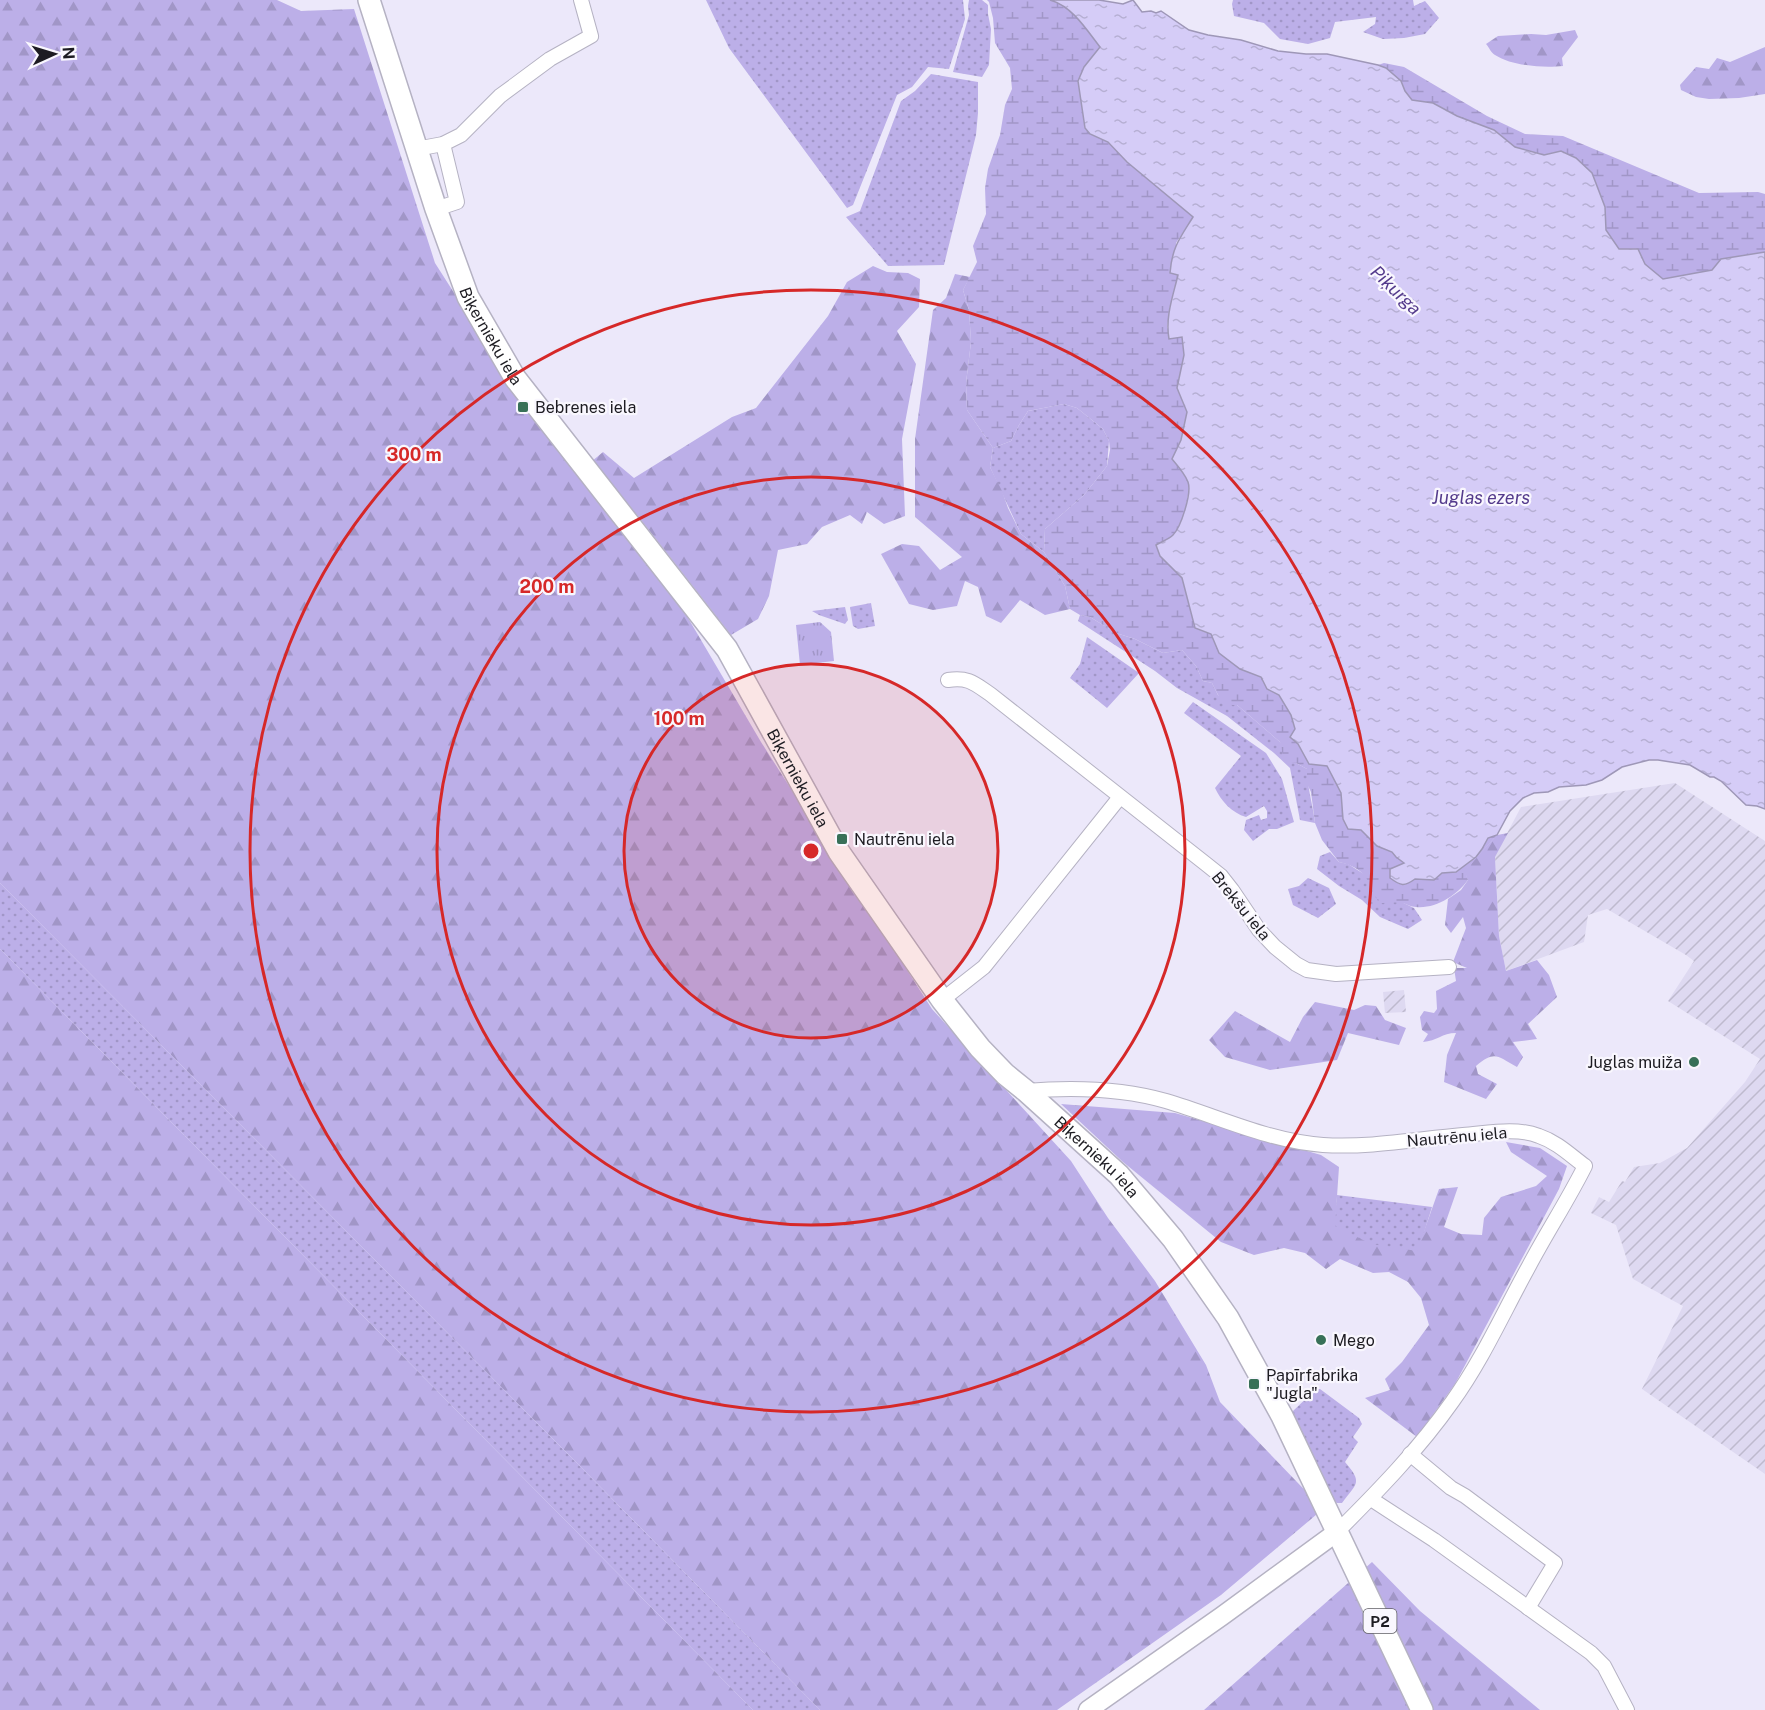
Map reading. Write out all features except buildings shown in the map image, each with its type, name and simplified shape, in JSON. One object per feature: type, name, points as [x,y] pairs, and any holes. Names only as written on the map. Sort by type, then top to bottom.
[{"type":"main road","name":"Biķernieku iela","points":[[369,0],[416,149],[468,297],[515,378],[727,649],[839,852],[942,999],[980,1048],[1005,1074],[1119,1175],[1173,1239],[1228,1318],[1282,1416],[1337,1532]]},
{"type":"main road","points":[[1088,1710],[1337,1532]]},
{"type":"main road","name":"P2","points":[[1337,1532],[1422,1710]]},
{"type":"street","points":[[416,149],[443,144],[461,135],[500,96],[550,59],[591,36],[581,0]]},
{"type":"street","points":[[436,208],[457,202],[443,144]]},
{"type":"street","name":"Brekšu iela","points":[[948,680],[961,678],[973,681],[1221,876],[1259,930],[1296,964],[1307,970],[1336,974],[1449,967]]},
{"type":"street","points":[[942,999],[984,967],[1119,797]]},
{"type":"street","name":"Nautrēnu iela","points":[[1026,1091],[1076,1088],[1115,1091],[1164,1101],[1288,1140],[1325,1145],[1526,1132],[1552,1142],[1585,1166],[1528,1267],[1500,1323],[1463,1385],[1434,1426],[1371,1499],[1337,1532]]},
{"type":"street","points":[[1410,1454],[1451,1488],[1555,1563],[1528,1608]]},
{"type":"street","points":[[1371,1499],[1434,1540],[1591,1653],[1604,1666],[1628,1710]]},
{"type":"shaded area","points":[[1675,783],[1765,841],[1765,1474],[1642,1389],[1683,1306],[1633,1279],[1616,1225],[1591,1213],[1599,1197],[1609,1202],[1634,1167],[1660,1163],[1687,1148],[1745,1082],[1760,1059],[1668,1001],[1694,961],[1607,909],[1588,915],[1584,942],[1506,971],[1499,936],[1495,856],[1521,807]]},
{"type":"shaded area","points":[[1404,990],[1406,1012],[1385,1013],[1383,992]]},
{"type":"green space","points":[[0,0],[277,0],[301,11],[354,9],[435,263],[523,401],[661,572],[761,742],[932,1009],[1071,1161],[1108,1218],[1155,1281],[1206,1365],[1220,1402],[1323,1509],[1221,1595],[1057,1710],[820,1710],[0,883]]},
{"type":"green space","points":[[706,0],[963,0],[965,19],[949,69],[928,67],[912,87],[897,95],[853,205],[847,208],[729,48]]},
{"type":"green space","points":[[969,0],[982,0],[988,5],[991,29],[989,65],[982,77],[953,72],[969,15]]},
{"type":"green space","points":[[987,0],[1050,0],[1065,7],[1078,19],[1100,47],[1084,67],[1078,81],[1085,128],[1090,134],[1108,142],[1127,162],[1193,217],[1176,243],[1178,275],[1167,328],[1182,337],[1184,355],[1177,387],[1187,412],[1181,440],[1172,459],[1190,485],[1181,524],[1160,556],[1182,578],[1195,628],[1211,634],[1220,653],[1240,669],[1261,677],[1267,689],[1279,695],[1291,715],[1295,729],[1290,737],[1298,744],[1309,764],[1327,765],[1341,793],[1343,819],[1361,830],[1377,846],[1392,852],[1405,863],[1415,879],[1434,880],[1442,873],[1456,872],[1488,838],[1497,835],[1465,871],[1468,880],[1445,900],[1424,907],[1414,907],[1404,903],[1379,903],[1365,876],[1355,868],[1339,862],[1322,840],[1315,823],[1311,792],[1307,784],[1307,769],[1296,763],[1284,761],[1280,742],[1237,705],[1224,702],[1212,683],[1203,681],[1196,666],[1182,650],[1163,653],[1135,639],[1116,633],[1090,617],[1080,615],[1070,609],[1065,586],[1044,552],[1045,529],[1084,495],[1107,466],[1110,450],[1109,441],[1103,429],[1077,408],[1064,404],[1028,411],[1011,441],[993,448],[967,410],[966,383],[971,342],[969,310],[963,290],[977,262],[973,246],[986,214],[985,188],[988,169],[1000,135],[1005,105],[1012,89],[1010,68],[995,43],[993,18]]},
{"type":"green space","points":[[1233,0],[1413,0],[1414,6],[1425,1],[1439,18],[1425,34],[1383,39],[1363,32],[1375,24],[1376,17],[1335,22],[1330,38],[1308,44],[1280,39],[1264,23],[1234,16]]},
{"type":"green space","points":[[1575,30],[1578,37],[1562,58],[1563,66],[1546,67],[1510,62],[1494,54],[1486,44],[1498,36],[1546,35]]},
{"type":"green space","points":[[1765,47],[1765,94],[1709,99],[1696,97],[1681,90],[1680,85],[1696,67],[1709,69],[1717,58],[1730,62]]},
{"type":"green space","points":[[1384,63],[1404,67],[1487,116],[1525,134],[1563,136],[1699,193],[1758,192],[1765,194],[1765,252],[1721,259],[1712,270],[1663,280],[1645,264],[1638,249],[1619,249],[1606,230],[1604,207],[1592,173],[1561,151],[1544,155],[1515,147],[1494,130],[1457,116],[1433,103],[1412,100],[1395,76],[1378,65]]},
{"type":"green space","points":[[931,74],[978,82],[976,135],[944,265],[888,266],[846,217],[860,211],[901,101],[915,91]]},
{"type":"green space","points":[[873,266],[887,272],[908,273],[920,279],[919,307],[897,331],[916,364],[902,439],[905,516],[884,524],[867,512],[862,524],[850,515],[822,527],[807,544],[778,550],[769,596],[758,619],[731,635],[641,520],[591,462],[603,452],[634,478],[732,417],[756,408],[828,316],[847,282]]},
{"type":"green space","points":[[955,274],[970,277],[963,290],[969,310],[971,342],[966,383],[967,410],[993,448],[990,467],[1021,534],[1044,552],[1065,586],[1070,609],[1045,615],[1020,600],[1001,623],[986,616],[978,587],[965,581],[957,606],[933,610],[909,604],[881,554],[902,544],[919,546],[940,570],[962,557],[915,517],[915,439],[933,310],[946,298]]},
{"type":"green space","points":[[1064,404],[1077,408],[1103,429],[1109,441],[1107,466],[1084,495],[1045,529],[1044,552],[1021,534],[990,467],[993,448],[1011,441],[1028,411]]},
{"type":"green space","points":[[871,603],[875,626],[858,629],[853,626],[850,607]]},
{"type":"green space","points":[[845,607],[848,620],[845,624],[812,611]]},
{"type":"green space","points":[[1080,615],[1090,617],[1116,633],[1135,639],[1163,653],[1182,650],[1196,666],[1203,681],[1212,683],[1218,695],[1237,705],[1280,742],[1296,763],[1307,769],[1315,823],[1300,820],[1290,768],[1274,753],[1227,716],[1177,688],[1078,621]]},
{"type":"green space","points":[[820,622],[831,632],[834,661],[800,665],[796,625]]},
{"type":"green space","points":[[1087,637],[1139,673],[1107,708],[1070,678],[1080,664]]},
{"type":"green space","points":[[1193,702],[1266,753],[1282,779],[1294,822],[1277,829],[1269,829],[1253,841],[1244,830],[1246,820],[1259,815],[1261,820],[1267,818],[1267,811],[1264,806],[1246,817],[1228,806],[1220,797],[1215,788],[1241,756],[1184,713]]},
{"type":"green space","points":[[1508,833],[1495,857],[1499,936],[1506,971],[1537,960],[1549,975],[1557,997],[1528,1024],[1537,1039],[1513,1042],[1523,1057],[1517,1067],[1496,1056],[1476,1066],[1478,1074],[1497,1084],[1486,1099],[1444,1082],[1447,1055],[1456,1033],[1423,1042],[1428,1034],[1422,1030],[1420,1017],[1424,1011],[1434,1013],[1437,1009],[1436,991],[1456,981],[1454,968],[1467,968],[1453,962],[1466,928],[1463,917],[1451,933],[1445,925],[1448,899],[1461,890],[1468,880],[1464,871],[1497,835]]},
{"type":"green space","points":[[1330,852],[1339,862],[1348,864],[1367,876],[1372,888],[1414,908],[1422,920],[1408,929],[1380,917],[1362,900],[1317,869],[1320,856]]},
{"type":"green space","points":[[1308,878],[1329,888],[1336,904],[1318,918],[1293,905],[1288,889],[1299,886]]},
{"type":"green space","points":[[0,883],[820,1710],[753,1710],[0,949]]},
{"type":"green space","points":[[0,949],[753,1710],[0,1710]]},
{"type":"green space","points":[[1315,1002],[1354,1010],[1365,1005],[1376,1006],[1385,1020],[1406,1028],[1399,1045],[1348,1033],[1337,1060],[1270,1070],[1225,1057],[1209,1040],[1235,1011],[1290,1042],[1303,1017]]},
{"type":"green space","points":[[1061,1104],[1175,1113],[1321,1155],[1339,1167],[1335,1226],[1371,1244],[1417,1251],[1439,1189],[1458,1187],[1444,1227],[1461,1234],[1482,1235],[1484,1218],[1501,1197],[1536,1186],[1547,1176],[1511,1152],[1506,1142],[1540,1148],[1567,1166],[1559,1189],[1455,1384],[1417,1437],[1365,1398],[1390,1390],[1385,1379],[1402,1362],[1429,1325],[1421,1298],[1408,1282],[1389,1272],[1373,1273],[1340,1259],[1326,1269],[1305,1253],[1284,1248],[1254,1255],[1221,1242],[1123,1162]]},
{"type":"green space","points":[[1337,1195],[1432,1207],[1417,1255],[1371,1246],[1334,1227]]},
{"type":"green space","points":[[1316,1389],[1320,1389],[1359,1418],[1362,1424],[1353,1437],[1358,1442],[1345,1462],[1354,1474],[1356,1483],[1342,1503],[1337,1503],[1329,1496],[1294,1421],[1293,1411]]},
{"type":"green space","points":[[1372,1562],[1420,1611],[1540,1710],[1204,1710]]},
{"type":"water","name":"Juglas ezers","points":[[1050,0],[1099,0],[1123,4],[1133,0],[1142,12],[1161,11],[1189,30],[1241,40],[1278,51],[1327,54],[1386,68],[1401,81],[1412,100],[1433,103],[1457,116],[1494,130],[1515,147],[1544,155],[1561,151],[1576,158],[1592,173],[1605,207],[1606,230],[1619,249],[1638,249],[1645,264],[1663,279],[1712,270],[1721,259],[1765,252],[1765,809],[1746,805],[1721,781],[1690,765],[1649,760],[1622,767],[1602,780],[1586,785],[1559,787],[1523,798],[1510,811],[1497,835],[1488,838],[1476,857],[1456,872],[1442,873],[1434,880],[1415,879],[1405,884],[1400,884],[1390,878],[1390,869],[1404,863],[1392,852],[1377,846],[1361,830],[1348,829],[1343,819],[1341,793],[1327,766],[1309,764],[1298,744],[1290,737],[1295,729],[1291,715],[1279,695],[1267,689],[1261,677],[1240,669],[1219,653],[1211,634],[1195,628],[1182,578],[1160,556],[1156,545],[1176,531],[1185,510],[1189,487],[1187,479],[1172,459],[1181,440],[1187,412],[1177,388],[1184,355],[1182,337],[1169,339],[1168,323],[1178,275],[1170,273],[1173,256],[1177,243],[1193,217],[1127,162],[1108,142],[1090,134],[1085,128],[1078,81],[1084,67],[1100,47],[1072,13]]},
{"type":"place","name":"Bebrenes iela","points":[[523,407]]},
{"type":"place","name":"Nautrēnu iela","points":[[842,839]]},
{"type":"place","name":"Juglas muiža","points":[[1694,1062]]},
{"type":"place","name":"Mego","points":[[1321,1340]]},
{"type":"place","name":"Papīrfabrika \"Jugla\"","points":[[1254,1384]]},
{"type":"water label","name":"Piķurga","points":[[1396,290]]}]
